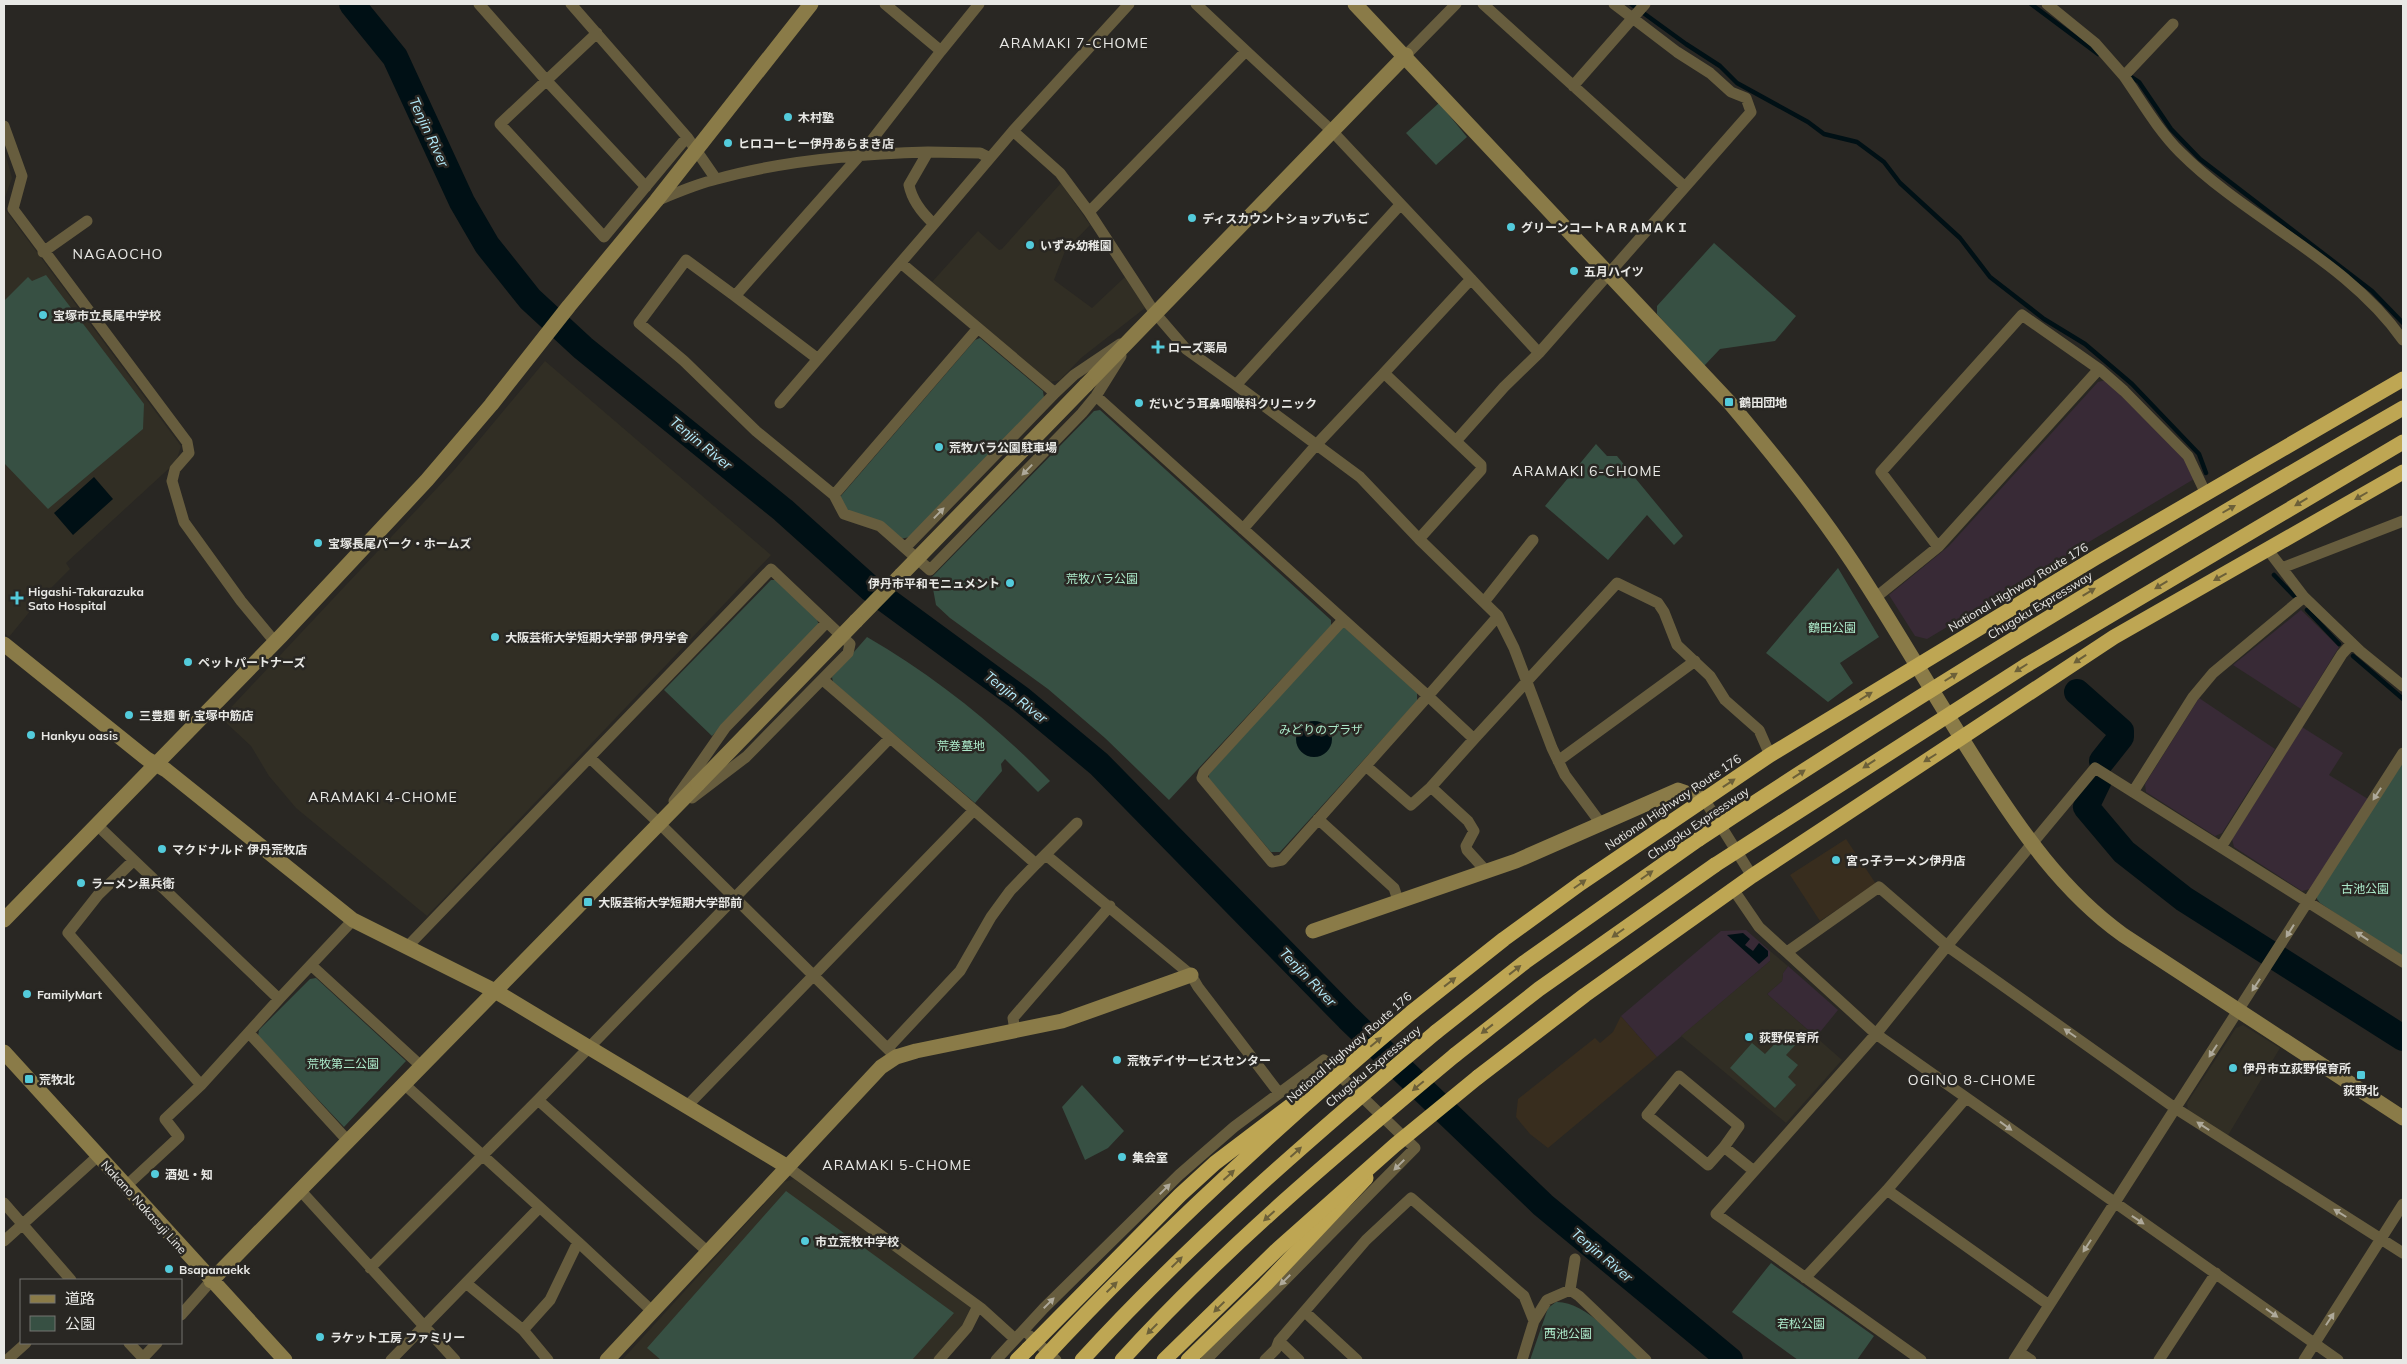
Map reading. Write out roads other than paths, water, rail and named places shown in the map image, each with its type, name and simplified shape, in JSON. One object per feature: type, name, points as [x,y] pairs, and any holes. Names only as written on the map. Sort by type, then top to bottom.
[{"type":"highway","name":"National Highway Route 176","points":[[1042,1360],[1088,1311],[1217,1186],[1348,1065],[1504,939],[1770,755],[1916,665],[2403,379]]},
{"type":"highway","name":"Chugoku Expressway","points":[[1082,1360],[1173,1266],[1341,1112],[1436,1032],[1525,962],[1700,839],[1855,737],[2009,640],[2403,408]]},
{"type":"highway","points":[[1122,1360],[1259,1225],[1375,1122],[1455,1055],[1539,989],[1715,865],[2025,666],[2403,442]]},
{"type":"highway","points":[[1164,1360],[1279,1248],[1395,1145],[1478,1077],[1585,994],[1752,876],[2114,637],[2403,472]]},
{"type":"highway","points":[[1017,1360],[1180,1194],[1254,1132],[1348,1065]]},
{"type":"highway","points":[[1188,1360],[1328,1221],[1395,1145]]},
{"type":"street","points":[[479,4],[546,80],[646,187]]},
{"type":"street","points":[[571,4],[687,137],[716,179]]},
{"type":"street","points":[[4,920],[275,642],[427,480],[656,201],[811,4]]},
{"type":"street","points":[[885,4],[941,51]]},
{"type":"street","points":[[735,296],[861,154],[979,4]]},
{"type":"street","points":[[780,403],[1013,131],[1129,4]]},
{"type":"street","points":[[1196,4],[1332,131],[1539,353]]},
{"type":"street","points":[[1355,4],[1406,55],[1729,402],[1759,438],[1832,531],[1961,738],[2032,845],[2066,885],[2106,923],[2403,1118]]},
{"type":"street","points":[[182,1314],[211,1281],[348,1140],[901,575],[1091,391],[1133,335],[1456,4]]},
{"type":"street","points":[[1483,4],[1684,186]]},
{"type":"street","points":[[1456,441],[1504,387],[1539,353],[1751,112],[1746,98],[1731,92],[1710,73],[1677,52],[1614,4]]},
{"type":"street","points":[[1573,86],[1645,4]]},
{"type":"street","points":[[2046,4],[2095,43],[2124,76],[2160,129],[2180,152],[2202,172],[2288,238],[2319,258],[2380,311],[2403,340]]},
{"type":"street","points":[[2124,76],[2173,24]]},
{"type":"street","points":[[597,34],[500,124],[604,237],[687,137]]},
{"type":"street","points":[[1089,212],[1246,51]]},
{"type":"street","points":[[4,126],[22,176],[13,209],[43,252],[187,442],[189,453],[175,469],[172,481],[184,522],[241,600],[275,642]]},
{"type":"street","points":[[1013,131],[1060,173],[1089,212],[1155,313],[1186,349],[1360,477],[1418,539],[1498,616],[1514,648],[1558,761],[1574,790],[1602,825]]},
{"type":"street","points":[[928,152],[909,185],[911,194],[925,216],[934,224]]},
{"type":"street","points":[[656,201],[716,179],[771,167],[861,154],[980,152],[990,158]]},
{"type":"street","points":[[1236,385],[1400,204]]},
{"type":"street","points":[[43,252],[87,222]]},
{"type":"street","points":[[818,359],[686,260],[639,323],[684,361],[756,431],[834,495],[844,514],[880,526],[930,570],[1082,414],[1091,391]]},
{"type":"street","points":[[901,263],[1055,394]]},
{"type":"street","points":[[1243,529],[1317,444],[1471,279]]},
{"type":"street","points":[[1938,547],[1880,472],[2022,315],[2099,369],[2124,390],[2188,456],[2206,494]]},
{"type":"street","points":[[834,495],[978,328]]},
{"type":"street","points":[[905,548],[1074,375],[1133,335]]},
{"type":"street","points":[[1875,598],[1938,547],[2099,369]]},
{"type":"street","points":[[1384,373],[1481,466],[1481,470],[1418,539]]},
{"type":"street","points":[[1091,391],[1474,739]]},
{"type":"street","points":[[2282,568],[2403,521]]},
{"type":"street","points":[[1484,602],[1533,540]]},
{"type":"street","points":[[2268,550],[2304,597],[2352,643],[2403,686]]},
{"type":"street","points":[[407,947],[771,570],[850,644],[848,653],[746,757],[659,823]]},
{"type":"street","points":[[1366,766],[1411,805],[1431,787],[1617,583],[1658,603],[1664,612],[1677,645],[1710,676],[1725,700],[1759,730],[1770,755]]},
{"type":"street","points":[[2133,792],[2193,697],[2213,673],[2304,597]]},
{"type":"street","points":[[1343,620],[1204,772],[1202,778],[1272,862],[1282,860],[1498,616]]},
{"type":"street","points":[[659,823],[725,728],[826,622]]},
{"type":"street","points":[[2221,847],[2342,654],[2352,643]]},
{"type":"street","points":[[4,644],[155,766],[166,770],[353,920],[495,991],[786,1166],[978,1306],[1015,1338]]},
{"type":"street","points":[[1558,761],[1695,662]]},
{"type":"street","points":[[823,680],[889,739],[1036,864]]},
{"type":"street","points":[[370,1268],[538,1100],[889,739]]},
{"type":"street","points":[[2031,1360],[2016,1356],[2240,1010],[2403,753]]},
{"type":"street","points":[[590,758],[659,823],[892,1052],[916,1051],[1062,1021],[1191,975]]},
{"type":"street","points":[[1921,1360],[1716,1214],[1876,1034],[2095,768],[2403,962]]},
{"type":"street","points":[[1431,787],[1468,821],[1474,832],[1466,846],[1467,850],[1486,871]]},
{"type":"street","points":[[1313,931],[1486,871],[1602,825],[1678,790],[1704,799],[1752,876]]},
{"type":"street","points":[[686,1107],[974,810]]},
{"type":"street","points":[[1318,819],[1394,888],[1398,900]]},
{"type":"street","points":[[607,1360],[786,1166],[881,1067],[960,971],[991,917],[1010,891],[1077,823]]},
{"type":"street","points":[[97,825],[279,999]]},
{"type":"street","points":[[1046,854],[1191,975],[1198,987],[1280,1093]]},
{"type":"street","points":[[133,861],[98,895],[68,933],[201,1085]]},
{"type":"street","points":[[1787,952],[1879,887],[1947,946],[2175,1108],[2403,1253]]},
{"type":"street","points":[[1733,889],[1759,927],[1876,1034],[2114,1204],[2216,1273],[2338,1360]]},
{"type":"street","points":[[1015,1031],[1013,1018],[1110,906]]},
{"type":"street","points":[[125,1186],[179,1137],[165,1119],[201,1085],[353,920]]},
{"type":"street","points":[[311,965],[421,1066]]},
{"type":"street","points":[[250,1033],[348,1140]]},
{"type":"street","name":"Nakano Nakasuji Line","points":[[4,1052],[285,1360]]},
{"type":"street","points":[[996,1360],[1015,1338],[1179,1175],[1234,1127],[1324,1060],[1415,1148],[1206,1360]]},
{"type":"street","points":[[1679,1076],[1739,1126],[1724,1147],[1708,1165],[1647,1115],[1679,1076]]},
{"type":"street","points":[[404,1084],[652,1311]]},
{"type":"street","points":[[1805,1278],[1887,1190],[1966,1098]]},
{"type":"street","points":[[538,1100],[708,1252]]},
{"type":"street","points":[[1724,1147],[1754,1171]]},
{"type":"street","points":[[4,1241],[98,1156]]},
{"type":"street","points":[[300,1190],[422,1327],[454,1360]]},
{"type":"street","points":[[1887,1190],[2049,1305]]},
{"type":"street","points":[[1265,1360],[1276,1349],[1279,1341],[1366,1240],[1411,1198],[1524,1296],[1534,1321]]},
{"type":"street","points":[[4,1203],[21,1225],[71,1279]]},
{"type":"street","points":[[2304,1360],[2403,1204]]},
{"type":"street","points":[[391,1360],[539,1208]]},
{"type":"street","points":[[523,1330],[550,1300],[578,1242]]},
{"type":"street","points":[[1570,1290],[1575,1259]]},
{"type":"street","points":[[2159,1360],[2216,1273]]},
{"type":"street","points":[[466,1283],[523,1330],[548,1360]]},
{"type":"street","points":[[1522,1360],[1534,1321],[1547,1300],[1570,1290]]},
{"type":"street","points":[[1570,1290],[1579,1296],[1646,1360]]},
{"type":"street","points":[[939,1360],[968,1328],[978,1306]]},
{"type":"street","points":[[1304,1312],[1357,1360]]},
{"type":"street","points":[[1024,1330],[1056,1360]]},
{"type":"street","points":[[1279,1341],[1299,1360]]},
{"type":"street","points":[[7,1360],[25,1344]]},
{"type":"street","points":[[130,1344],[143,1360],[156,1344]]},
{"type":"waterway","name":"Tenjin River","points":[[352,4],[395,57],[462,202],[487,245],[530,299],[583,348],[783,510],[871,589],[1021,699],[1099,764],[1348,1018],[1543,1205],[1730,1360]]},
{"type":"waterway","points":[[1631,4],[1720,66],[1737,83],[1808,122],[1824,134],[1857,142],[1884,162],[1900,183],[1960,238],[1990,277],[2044,319],[2085,344],[2132,384],[2199,454],[2206,473]]},
{"type":"waterway","points":[[2031,4],[2098,54]]},
{"type":"waterway","points":[[2127,74],[2139,82],[2171,129],[2200,159],[2372,291],[2403,323]]},
{"type":"waterway","points":[[2274,575],[2294,596]]},
{"type":"waterway","points":[[2307,610],[2339,644]]},
{"type":"waterway","points":[[2353,656],[2403,699]]},
{"type":"waterway","points":[[2077,692],[2121,731],[2121,737],[2102,761]]},
{"type":"waterway","points":[[2099,780],[2086,807],[2124,852],[2184,899],[2403,1038]]},
{"type":"place","name":"木村塾","points":[[788,117]]},
{"type":"place","name":"ヒロコーヒー伊丹あらまき店","points":[[728,143]]},
{"type":"place","name":"ディスカウントショップいちご","points":[[1192,218]]},
{"type":"place","name":"グリーンコートＡＲＡＭＡＫＩ","points":[[1511,227]]},
{"type":"place","name":"いずみ幼稚園","points":[[1030,245]]},
{"type":"place","name":"五月ハイツ","points":[[1574,271]]},
{"type":"place","name":"宝塚市立長尾中学校","points":[[43,315]]},
{"type":"place","name":"ローズ薬局","points":[[1158,347]]},
{"type":"place","name":"鶴田団地","points":[[1729,402]]},
{"type":"place","name":"だいどう耳鼻咽喉科クリニック","points":[[1139,403]]},
{"type":"place","name":"荒牧バラ公園駐車場","points":[[939,447]]},
{"type":"place","name":"宝塚長尾パーク・ホームズ","points":[[318,543]]},
{"type":"place","name":"伊丹市平和モニュメント","points":[[1010,583]]},
{"type":"place","name":"Higashi-Takarazuka Sato Hospital","points":[[17,598]]},
{"type":"place","name":"大阪芸術大学短期大学部 伊丹学舎","points":[[495,637]]},
{"type":"place","name":"ペットパートナーズ","points":[[188,662]]},
{"type":"place","name":"三豊麺 斬 宝塚中筋店","points":[[129,715]]},
{"type":"place","name":"Hankyu oasis","points":[[31,735]]},
{"type":"place","name":"マクドナルド 伊丹荒牧店","points":[[162,849]]},
{"type":"place","name":"宮っ子ラーメン伊丹店","points":[[1836,860]]},
{"type":"place","name":"ラーメン黒兵衛","points":[[81,883]]},
{"type":"place","name":"大阪芸術大学短期大学部前","points":[[588,902]]},
{"type":"place","name":"FamilyMart","points":[[27,994]]},
{"type":"place","name":"荻野保育所","points":[[1749,1037]]},
{"type":"place","name":"荒牧デイサービスセンター","points":[[1117,1060]]},
{"type":"place","name":"伊丹市立荻野保育所","points":[[2233,1068]]},
{"type":"place","name":"荻野北","points":[[2361,1075]]},
{"type":"place","name":"荒牧北","points":[[29,1079]]},
{"type":"place","name":"集会室","points":[[1122,1157]]},
{"type":"place","name":"酒処・知","points":[[155,1174]]},
{"type":"place","name":"市立荒牧中学校","points":[[805,1241]]},
{"type":"place","name":"Bsapanaekk","points":[[169,1269]]},
{"type":"place","name":"ラケット工房 ファミリー","points":[[320,1337]]},
{"type":"district","name":"ARAMAKI 7-CHOME","points":[[1074,43]]},
{"type":"district","name":"NAGAOCHO","points":[[118,254]]},
{"type":"district","name":"ARAMAKI 6-CHOME","points":[[1587,471]]},
{"type":"district","name":"ARAMAKI 4-CHOME","points":[[383,797]]},
{"type":"district","name":"OGINO 8-CHOME","points":[[1972,1080]]},
{"type":"district","name":"ARAMAKI 5-CHOME","points":[[897,1165]]},
{"type":"park label","name":"荒牧バラ公園","points":[[1102,578]]},
{"type":"park label","name":"鶴田公園","points":[[1832,627]]},
{"type":"park label","name":"みどりのプラザ","points":[[1321,729]]},
{"type":"park label","name":"荒巻墓地","points":[[961,745]]},
{"type":"park label","name":"古池公園","points":[[2365,888]]},
{"type":"park label","name":"荒牧第二公園","points":[[343,1063]]},
{"type":"park label","name":"若松公園","points":[[1801,1323]]},
{"type":"park label","name":"西池公園","points":[[1568,1333]]}]
